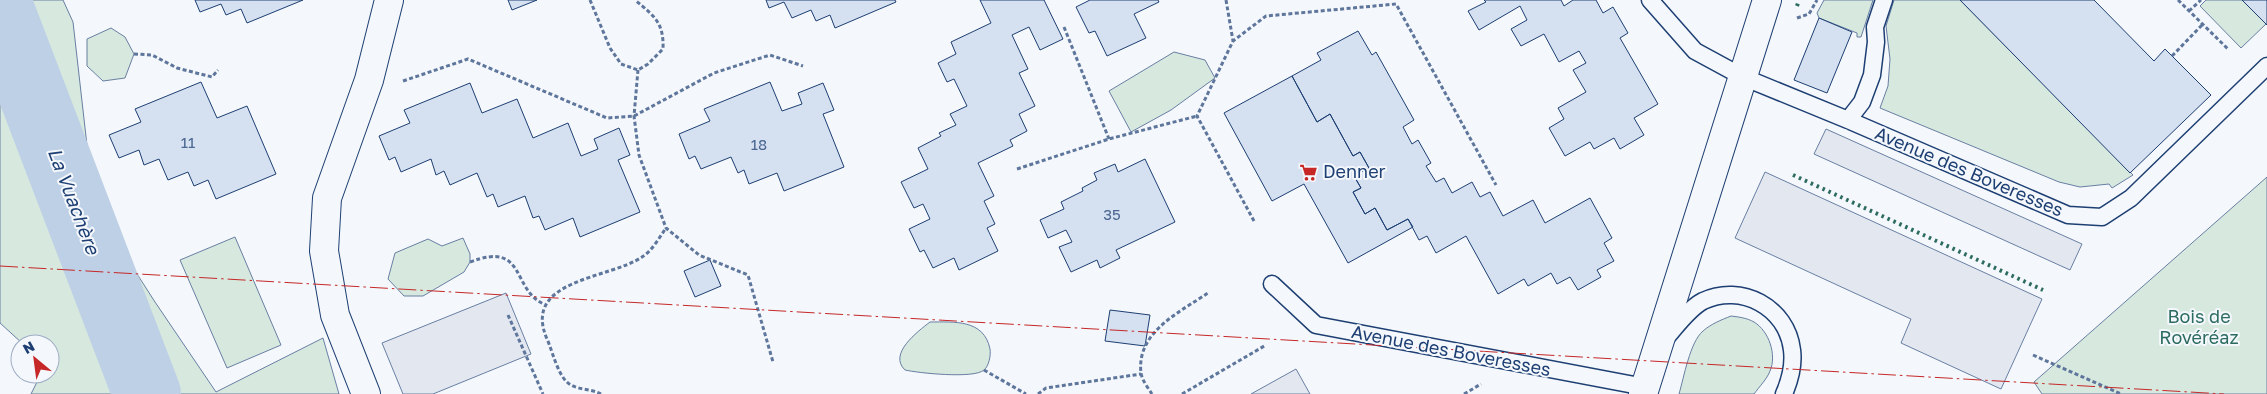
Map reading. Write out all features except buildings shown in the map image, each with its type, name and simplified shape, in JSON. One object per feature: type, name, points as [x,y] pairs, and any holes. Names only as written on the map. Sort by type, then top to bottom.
[{"type":"street","points":[[366,394],[334,315],[324,251],[327,198],[369,80],[389,0]]},
{"type":"street","name":"Avenue des Boveresses","points":[[1644,390],[1767,0]]},
{"type":"lane","name":"Avenue des Boveresses","points":[[1650,0],[1695,51],[1743,77],[2068,214],[2102,217],[2131,198],[2267,66]]},
{"type":"lane","points":[[1848,120],[1862,102],[1872,75],[1876,42],[1875,27],[1884,0]]},
{"type":"lane","name":"Avenue des Boveresses","points":[[1272,284],[1316,325],[1644,390]]},
{"type":"lane","points":[[1656,349],[1702,302],[1729,295],[1748,297],[1764,304],[1774,312],[1788,332],[1792,350],[1791,377],[1784,394]]},
{"type":"path","points":[[590,0],[610,48],[621,64],[638,70]]},
{"type":"path","points":[[635,0],[660,24],[663,38],[663,49],[648,64],[638,70]]},
{"type":"path","points":[[1226,0],[1233,41]]},
{"type":"path","points":[[1794,18],[1809,14],[1817,0]]},
{"type":"path","points":[[2178,0],[2229,50]]},
{"type":"path","points":[[2189,11],[2200,0]]},
{"type":"path","points":[[1017,169],[1109,140],[1197,116],[1233,41],[1266,16],[1396,2],[1496,184]]},
{"type":"path","points":[[2172,56],[2203,24]]},
{"type":"path","points":[[1064,27],[1109,140]]},
{"type":"path","points":[[134,54],[152,55],[177,68],[212,77],[218,70]]},
{"type":"path","points":[[369,80],[388,86],[468,59],[607,118],[634,116],[714,73],[770,55],[803,66]]},
{"type":"path","points":[[638,70],[634,116],[639,155],[666,228],[699,255],[748,275],[773,362]]},
{"type":"path","points":[[1197,116],[1254,221]]},
{"type":"path","points":[[600,394],[572,385],[564,378],[543,329],[541,319],[546,305],[560,289],[642,258],[666,228]]},
{"type":"path","points":[[470,262],[485,256],[500,256],[514,264],[529,293],[537,301],[546,305]]},
{"type":"path","points":[[1152,394],[1141,374],[1142,354],[1156,328],[1208,293]]},
{"type":"path","points":[[508,315],[543,394]]},
{"type":"path","points":[[1182,394],[1266,345]]},
{"type":"path","points":[[2033,355],[2120,394]]},
{"type":"path","points":[[984,370],[1026,394]]},
{"type":"path","points":[[1038,394],[1046,388],[1141,374]]},
{"type":"path","points":[[1464,394],[1486,382]]},
{"type":"green space","points":[[0,0],[63,0],[73,22],[94,207],[216,392],[323,338],[339,394],[31,394],[36,384],[60,384],[60,334],[12,334],[0,323]]},
{"type":"green space","points":[[1824,0],[1873,0],[1861,37],[1857,37],[1857,33],[1819,18],[1817,13]]},
{"type":"green space","points":[[1894,0],[1960,0],[2133,175],[2112,188],[2109,184],[2080,187],[2059,182],[1880,108],[1888,86],[1890,59],[1886,26]]},
{"type":"green space","points":[[2206,0],[2242,0],[2266,24],[2241,48],[2200,6]]},
{"type":"green space","points":[[111,28],[125,37],[134,54],[125,78],[103,81],[87,66],[87,39]]},
{"type":"green space","points":[[1174,52],[1205,60],[1215,78],[1171,110],[1131,132],[1109,91]]},
{"type":"green space","name":"Bois de Rovéréaz","points":[[2267,177],[2267,394],[2042,394],[2034,382]]},
{"type":"green space","points":[[235,237],[281,345],[227,368],[180,260]]},
{"type":"green space","points":[[463,238],[470,254],[470,262],[464,272],[423,296],[404,296],[388,279],[395,253],[428,239],[442,246]]},
{"type":"green space","points":[[1731,316],[1754,322],[1768,337],[1773,358],[1767,377],[1754,394],[1679,394],[1685,369],[1698,336],[1709,326]]},
{"type":"green space","points":[[930,322],[967,324],[975,327],[987,339],[990,349],[986,368],[978,373],[958,375],[905,370],[901,364],[902,350],[918,331]]},
{"type":"shaded area","points":[[1826,129],[2082,244],[2070,270],[1814,154]]},
{"type":"shaded area","points":[[1765,172],[2042,299],[2001,389],[1901,343],[1911,319],[1735,238]]},
{"type":"shaded area","points":[[506,293],[531,354],[433,394],[403,394],[382,343]]},
{"type":"shaded area","points":[[1296,369],[1310,394],[1251,394]]},
{"type":"waterway","name":"La Vuachère","points":[[0,9],[147,394]]},
{"type":"hedge","points":[[1797,6],[1799,0]]},
{"type":"hedge","points":[[1793,175],[2043,290]]},
{"type":"power","points":[[0,266],[2224,394]]},
{"type":"place","name":"Denner","points":[[1309,172]]}]
